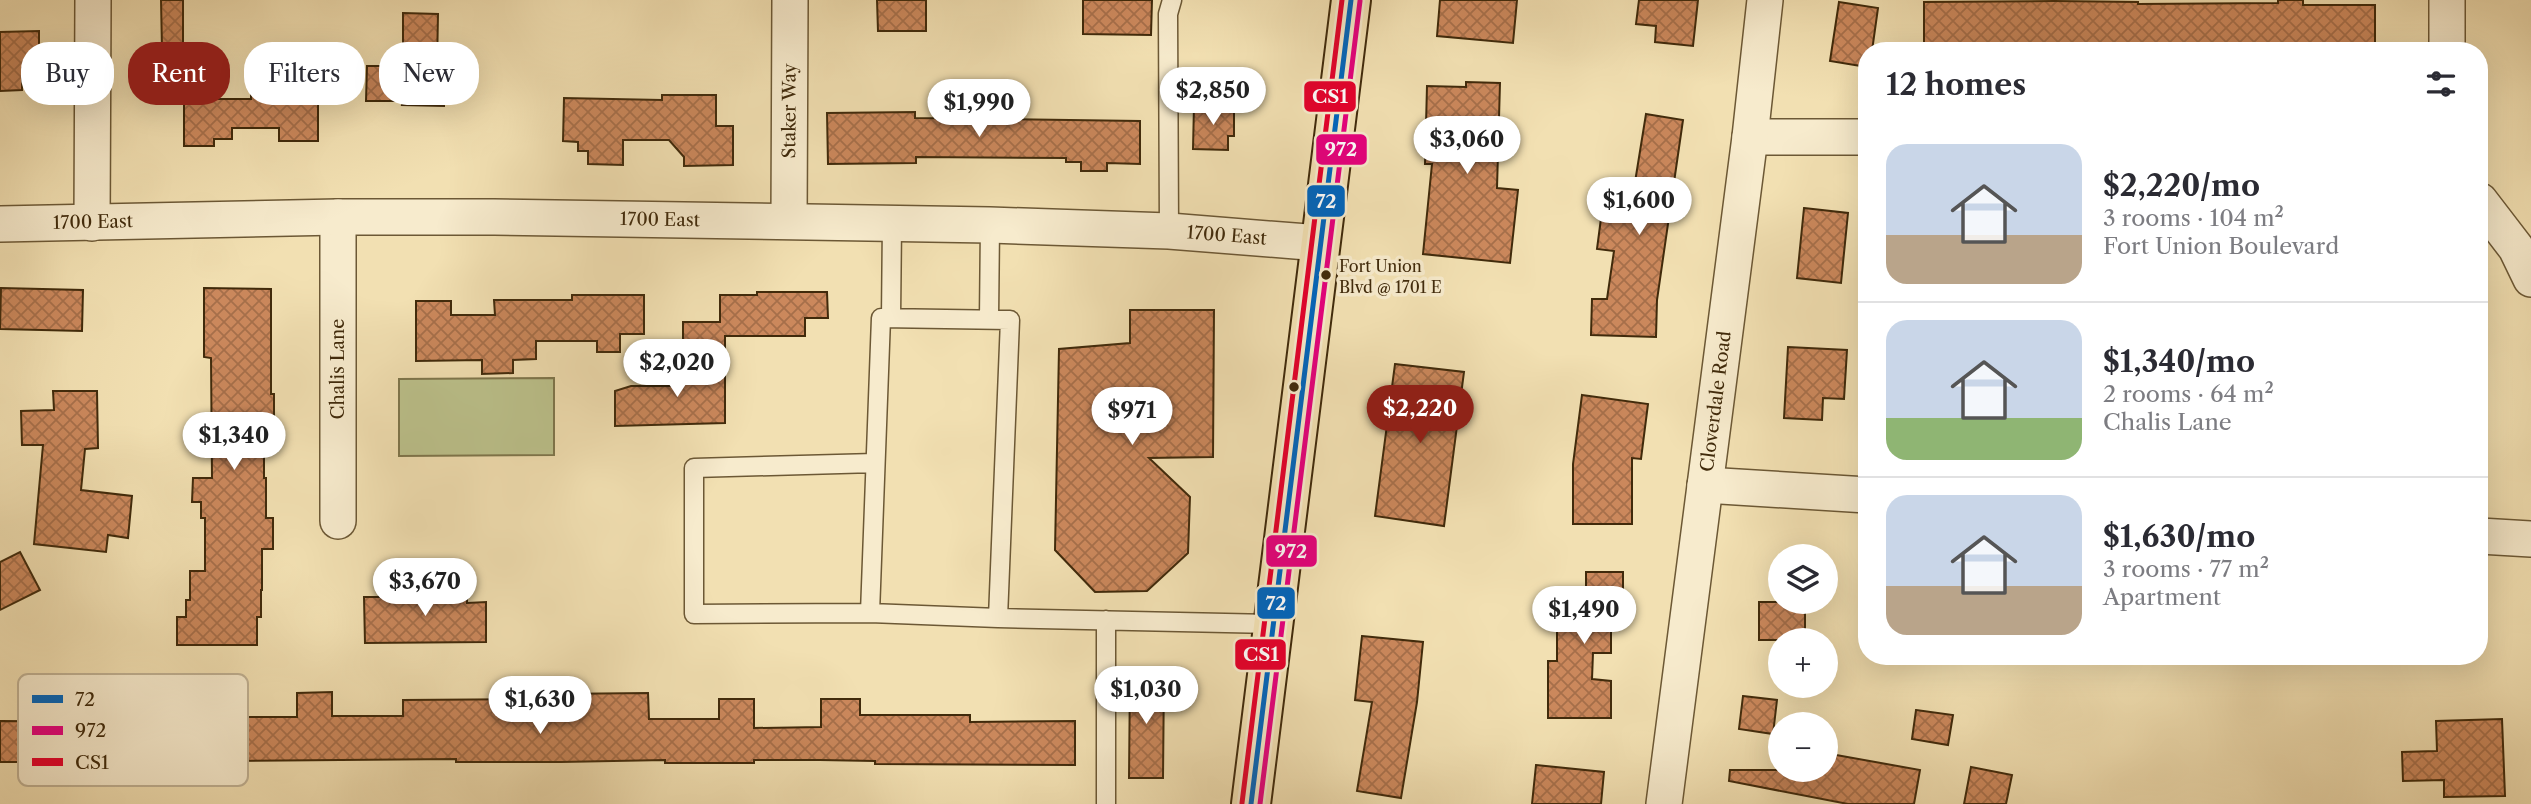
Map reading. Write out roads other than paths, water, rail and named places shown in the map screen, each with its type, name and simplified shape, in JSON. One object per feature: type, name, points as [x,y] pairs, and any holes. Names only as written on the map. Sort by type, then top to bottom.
[{"type":"main road","points":[[1251,804],[1351,0]]},
{"type":"street","points":[[92,223],[93,0]]},
{"type":"street","name":"Staker Way","points":[[789,221],[790,0]]},
{"type":"street","name":"Cloverdale Road","points":[[1664,804],[1750,137],[1765,0]]},
{"type":"street","points":[[2447,0],[2447,42]]},
{"type":"street","points":[[1750,137],[1858,137]]},
{"type":"street","points":[[2488,211],[2516,248],[2531,279]]},
{"type":"street","name":"1700 East","points":[[0,224],[338,217],[789,221],[1170,231],[1320,243]]},
{"type":"street","name":"Chalis Lane","points":[[338,217],[338,521]]},
{"type":"street","points":[[1705,485],[1858,494]]},
{"type":"street","points":[[2488,536],[2531,539]]},
{"type":"lane","points":[[1170,231],[1168,15],[1172,0]]},
{"type":"lane","points":[[891,318],[892,223]]},
{"type":"lane","points":[[989,320],[990,225]]},
{"type":"lane","points":[[870,612],[881,318],[1010,320],[998,618]]},
{"type":"lane","points":[[876,463],[694,468],[694,614],[870,612],[998,618],[1273,624]]},
{"type":"lane","points":[[1106,620],[1106,804]]},
{"type":"place","name":"Fort Union Blvd @ 1701 E","points":[[1326,275]]}]
